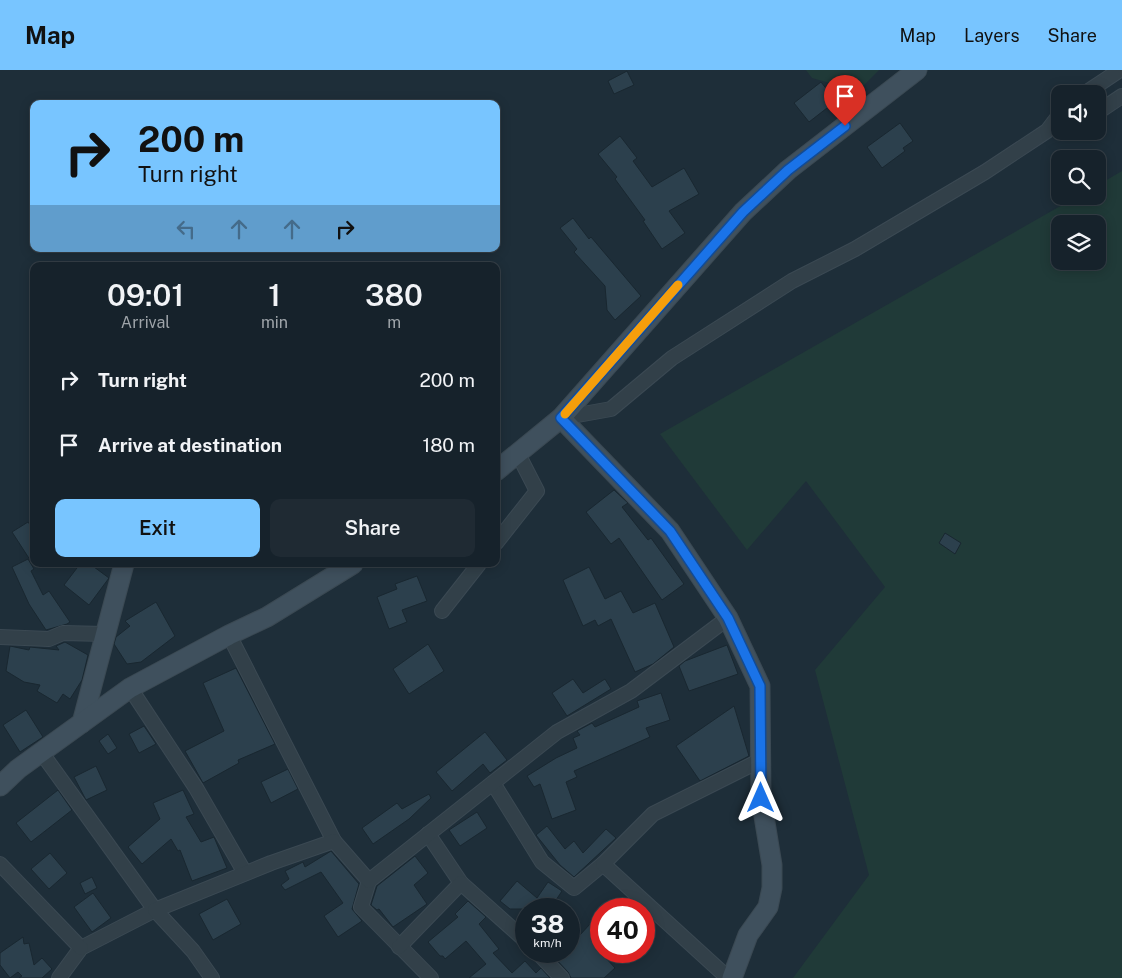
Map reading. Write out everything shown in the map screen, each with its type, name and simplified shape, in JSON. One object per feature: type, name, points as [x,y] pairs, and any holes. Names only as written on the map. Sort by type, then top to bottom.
[{"type":"street","points":[[500,468],[561,418],[743,212],[788,170],[917,70]]},
{"type":"street","points":[[1098,85],[1120,70]]},
{"type":"street","points":[[1106,107],[1122,96]]},
{"type":"street","points":[[561,418],[611,409],[672,358],[792,281],[855,249],[1051,131]]},
{"type":"street","points":[[561,418],[670,531],[728,618],[760,686],[761,798],[772,865],[772,888],[768,907],[748,935],[730,978],[603,864]]},
{"type":"street","points":[[500,537],[537,490],[518,454]]},
{"type":"street","points":[[82,723],[123,567]]},
{"type":"street","points":[[0,786],[18,769],[130,688],[229,634],[268,617],[348,567]]},
{"type":"street","points":[[442,611],[478,567]]},
{"type":"street","points":[[431,978],[361,907],[369,881],[557,732],[631,691],[728,618]]},
{"type":"street","points":[[0,637],[49,639],[63,633],[104,634]]},
{"type":"street","points":[[229,634],[334,841],[369,881]]},
{"type":"street","points":[[130,688],[196,788],[245,873]]},
{"type":"street","points":[[41,752],[155,910],[192,951],[212,978]]},
{"type":"street","points":[[493,783],[542,862],[574,888],[603,864],[653,814],[761,760]]},
{"type":"street","points":[[428,834],[461,883],[515,931]]},
{"type":"street","points":[[59,978],[81,948],[155,910],[245,873],[334,841]]},
{"type":"street","points":[[0,864],[81,948]]},
{"type":"street","points":[[399,947],[461,883]]},
{"type":"street","points":[[548,963],[562,978]]},
{"type":"green space","points":[[806,70],[879,70],[858,91],[812,78]]},
{"type":"green space","points":[[1122,171],[1122,978],[793,978],[869,875],[815,670],[885,587],[806,481],[747,550],[660,434],[1062,205],[1106,205],[1106,180]]},
{"type":"building","points":[[627,71],[634,85],[614,94],[608,81]]},
{"type":"building","points":[[821,82],[836,101],[809,122],[794,103]]},
{"type":"building","points":[[900,123],[913,141],[903,148],[905,151],[882,168],[867,147]]},
{"type":"building","points":[[620,136],[637,158],[633,161],[652,187],[684,168],[699,194],[669,211],[685,233],[662,249],[643,221],[645,220],[615,179],[617,177],[598,154]]},
{"type":"building","points":[[573,218],[589,239],[591,237],[641,296],[615,320],[607,310],[605,286],[574,252],[577,249],[560,228]]},
{"type":"building","points":[[614,490],[628,503],[622,507],[648,540],[651,538],[684,584],[662,600],[619,538],[611,544],[586,512]]},
{"type":"building","points":[[28,522],[30,525],[30,560],[12,532]]},
{"type":"building","points":[[945,533],[961,543],[955,554],[939,543]]},
{"type":"building","points":[[28,559],[30,567],[34,569],[31,571],[43,595],[49,591],[70,622],[46,630],[29,604],[12,567]]},
{"type":"building","points":[[78,567],[94,567],[109,578],[89,605],[64,585]]},
{"type":"building","points":[[589,567],[605,599],[621,591],[633,613],[655,603],[674,647],[653,664],[635,672],[611,619],[598,626],[595,620],[583,626],[563,580]]},
{"type":"building","points":[[417,576],[427,601],[402,610],[407,622],[389,629],[377,597],[397,589],[395,584]]},
{"type":"building","points":[[156,602],[175,636],[141,662],[127,664],[114,644],[116,637],[130,626],[125,621]]},
{"type":"building","points":[[65,642],[88,655],[82,680],[70,699],[63,694],[57,703],[37,691],[40,685],[24,682],[6,671],[10,646],[29,650],[30,647],[59,650],[56,646]]},
{"type":"building","points":[[428,644],[444,671],[409,694],[393,669]]},
{"type":"building","points":[[727,645],[738,674],[689,691],[679,666],[685,661]]},
{"type":"building","points":[[236,668],[275,744],[238,760],[239,763],[203,783],[185,751],[224,731],[203,683]]},
{"type":"building","points":[[573,679],[583,693],[605,679],[611,689],[567,716],[552,693]]},
{"type":"building","points":[[661,693],[670,720],[646,728],[650,737],[574,771],[577,777],[566,782],[576,810],[552,819],[540,784],[534,787],[527,776],[556,758],[577,748],[573,738],[580,735],[577,731],[592,723],[595,727],[639,707],[637,701]]},
{"type":"building","points":[[734,706],[749,756],[700,781],[676,746]]},
{"type":"building","points":[[26,710],[43,737],[20,752],[3,725]]},
{"type":"building","points":[[144,726],[156,744],[139,753],[129,734]]},
{"type":"building","points":[[485,732],[507,760],[490,773],[483,764],[452,791],[436,772]]},
{"type":"building","points":[[108,734],[117,748],[108,754],[99,741]]},
{"type":"building","points":[[96,766],[107,790],[86,800],[74,777]]},
{"type":"building","points":[[288,769],[298,789],[271,803],[261,782]]},
{"type":"building","points":[[58,790],[72,810],[31,842],[16,823]]},
{"type":"building","points":[[183,790],[194,814],[186,817],[201,842],[214,837],[227,868],[192,881],[180,850],[178,851],[171,839],[142,864],[128,847],[160,819],[153,803]]},
{"type":"building","points":[[429,794],[431,798],[409,819],[373,844],[362,828],[397,803],[402,809]]},
{"type":"building","points":[[477,812],[487,828],[460,846],[449,830]]},
{"type":"building","points":[[547,826],[565,849],[574,841],[583,853],[606,829],[616,838],[574,877],[560,865],[536,835]]},
{"type":"building","points":[[331,851],[359,884],[352,909],[362,921],[338,937],[324,916],[343,903],[321,872],[285,890],[281,885],[289,879],[285,871],[303,862],[305,867]]},
{"type":"building","points":[[50,853],[67,873],[49,889],[31,869]]},
{"type":"building","points":[[415,856],[428,873],[414,885],[427,904],[393,927],[379,909],[377,910],[371,905],[377,886]]},
{"type":"building","points":[[92,877],[97,888],[85,894],[80,883]]},
{"type":"building","points":[[517,881],[537,898],[515,898],[515,909],[510,909],[500,901]]},
{"type":"building","points":[[548,882],[562,891],[557,898],[537,898]]},
{"type":"building","points":[[93,893],[111,918],[92,932],[74,907]]},
{"type":"building","points":[[227,899],[241,924],[213,940],[199,914]]},
{"type":"building","points":[[468,901],[486,917],[479,924],[499,949],[493,953],[512,973],[523,963],[527,963],[536,973],[541,968],[550,978],[469,978],[486,964],[466,941],[445,959],[428,942],[458,917],[455,914]]},
{"type":"building","points":[[590,924],[590,963],[610,963],[615,968],[604,978],[571,978],[560,963],[580,963],[580,935]]},
{"type":"building","points":[[23,937],[24,944],[29,943],[34,965],[42,958],[52,969],[42,978],[19,978],[22,976],[18,972],[10,978],[0,965],[0,953]]},
{"type":"slow traffic","points":[[565,414],[678,285]]},
{"type":"route","points":[[761,798],[760,686],[728,618],[670,531],[561,418],[743,212],[788,170],[845,126]]}]
